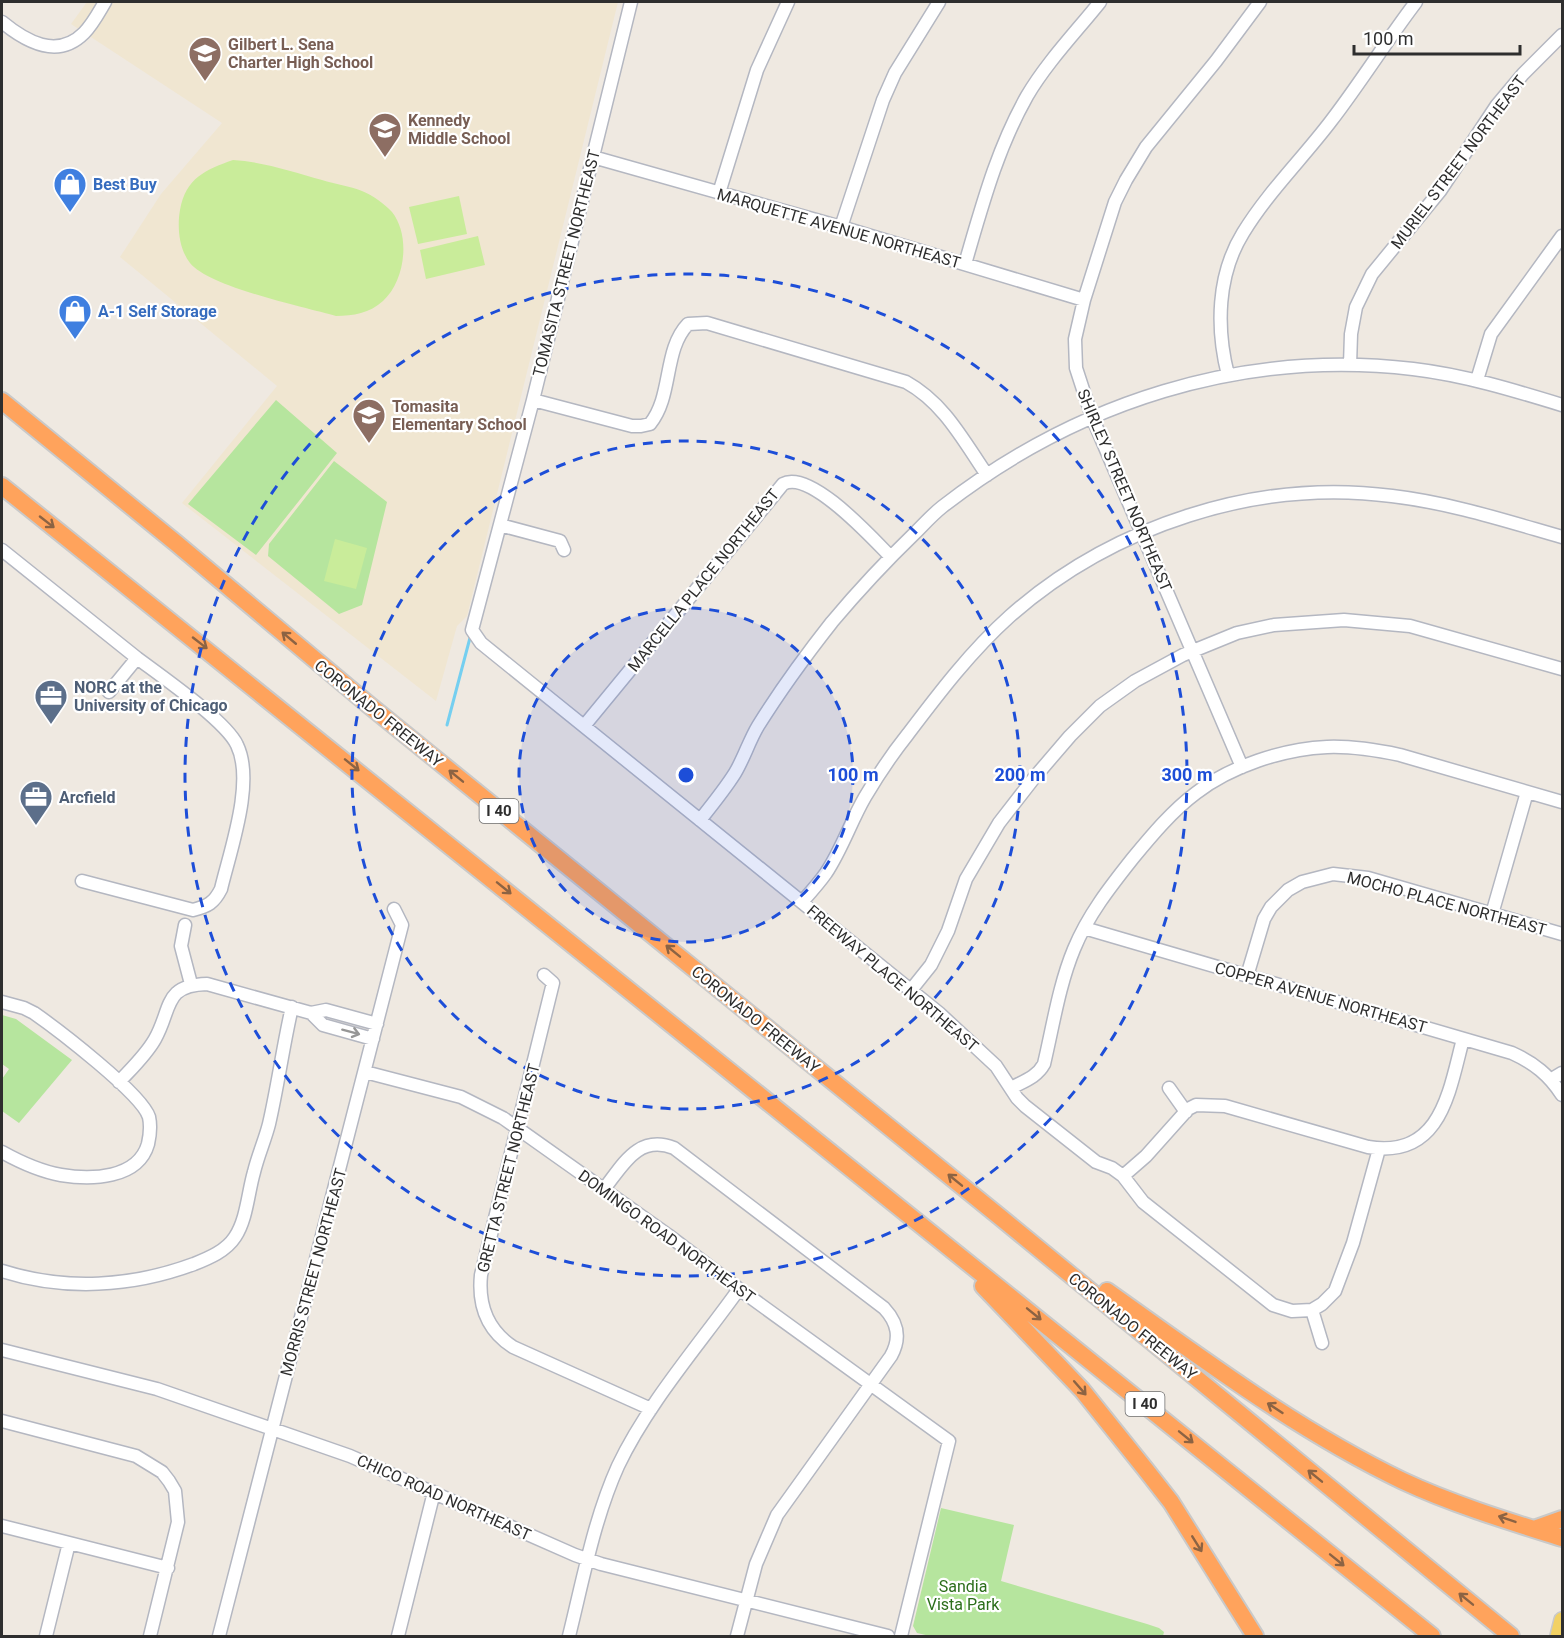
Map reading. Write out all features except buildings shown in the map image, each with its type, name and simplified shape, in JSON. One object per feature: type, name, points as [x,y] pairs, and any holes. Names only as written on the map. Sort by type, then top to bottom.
[{"type":"highway","name":"CORONADO FREEWAY","points":[[2,401],[369,705],[1512,1636]]},
{"type":"highway","name":"I 40","points":[[2,486],[858,1172],[1432,1636]]},
{"type":"highway","points":[[858,1172],[996,1298],[1082,1390],[1171,1502],[1256,1636]]},
{"type":"highway","points":[[1000,1217],[1246,1389],[1349,1454],[1406,1482],[1563,1538]]},
{"type":"highway","points":[[1533,1529],[1563,1519]]},
{"type":"main road","points":[[1558,1636],[1563,1620]]},
{"type":"street","points":[[2,22],[30,42],[60,45],[82,35],[105,2]]},
{"type":"street","name":"TOMASITA STREET NORTHEAST","points":[[472,630],[533,400],[631,2]]},
{"type":"street","points":[[719,193],[757,70],[788,2]]},
{"type":"street","points":[[841,227],[883,100],[895,74],[939,2]]},
{"type":"street","points":[[965,264],[986,189],[1010,128],[1028,94],[1045,70],[1100,2]]},
{"type":"street","name":"SHIRLEY STREET NORTHEAST","points":[[1242,766],[1092,417],[1078,374],[1075,339],[1084,300],[1115,202],[1126,180],[1146,147],[1216,61],[1260,2]]},
{"type":"street","points":[[1228,375],[1221,333],[1222,292],[1229,266],[1242,234],[1332,120],[1416,2]]},
{"type":"street","name":"MURIEL STREET NORTHEAST","points":[[1350,365],[1356,307],[1372,274],[1440,191],[1497,105],[1523,74],[1563,35]]},
{"type":"street","name":"MARQUETTE AVENUE NORTHEAST","points":[[593,157],[841,227],[1084,300]]},
{"type":"street","points":[[1477,380],[1491,334],[1563,236]]},
{"type":"street","points":[[533,400],[632,426],[650,424],[660,407],[679,337],[688,324],[706,323],[906,382],[924,392],[943,412],[987,476]]},
{"type":"street","points":[[699,820],[735,773],[756,729],[784,685],[833,621],[890,556],[940,508],[1037,444],[1092,417],[1141,397],[1192,382],[1292,367],[1350,365],[1413,369],[1477,380],[1563,405]]},
{"type":"street","name":"MARCELLA PLACE NORTHEAST","points":[[584,726],[770,497],[787,481],[800,483],[833,501],[890,556]]},
{"type":"street","points":[[802,902],[826,874],[879,772],[981,644],[1011,616],[1055,582],[1095,557],[1143,533],[1193,514],[1231,504],[1270,497],[1343,493],[1389,495],[1435,502],[1563,537]]},
{"type":"street","points":[[500,525],[560,541],[564,550]]},
{"type":"street","points":[[2,550],[226,729],[237,743],[241,755],[243,772],[241,798],[221,890],[208,906],[193,910],[82,881]]},
{"type":"street","points":[[911,990],[931,965],[948,931],[966,879],[999,823],[1035,778],[1070,736],[1101,706],[1135,681],[1194,650],[1238,633],[1274,626],[1344,620],[1410,626],[1563,669]]},
{"type":"street","name":"FREEWAY PLACE NORTHEAST","points":[[472,630],[481,643],[911,990],[996,1066],[1025,1106],[1096,1162],[1113,1168],[1123,1176],[1143,1202],[1273,1305],[1292,1311],[1312,1310]]},
{"type":"street","points":[[109,692],[137,658]]},
{"type":"street","points":[[1011,1088],[1034,1076],[1044,1064],[1066,973],[1092,911],[1165,820],[1198,791],[1242,766],[1312,748],[1343,747],[1400,754],[1563,802]]},
{"type":"street","points":[[1492,914],[1527,792]]},
{"type":"street","name":"MOCHO PLACE NORTHEAST","points":[[1247,976],[1264,919],[1271,907],[1288,890],[1302,882],[1333,874],[1352,875],[1563,934]]},
{"type":"street","name":"MORRIS STREET NORTHEAST","points":[[219,1636],[402,925],[394,909]]},
{"type":"street","points":[[184,925],[181,946],[191,984]]},
{"type":"street","name":"COPPER AVENUE NORTHEAST","points":[[1084,928],[1512,1053],[1557,1076],[1563,1095]]},
{"type":"street","name":"GRETTA STREET NORTHEAST","points":[[544,975],[553,983],[481,1275],[480,1295],[487,1319],[497,1334],[513,1347],[651,1409]]},
{"type":"street","points":[[119,1082],[154,1041],[172,997],[191,984],[207,984],[292,1007],[311,1013],[323,1025],[373,1039]]},
{"type":"street","points":[[2,1002],[34,1013],[119,1082],[138,1099],[145,1110],[149,1118],[150,1131],[146,1150],[138,1163],[127,1170],[113,1174],[61,1175],[23,1164],[2,1152]]},
{"type":"street","points":[[2,1271],[57,1282],[116,1283],[167,1274],[204,1260],[225,1248],[233,1240],[240,1226],[269,1125],[292,1007]]},
{"type":"street","points":[[311,1013],[326,1010],[376,1024]]},
{"type":"street","points":[[1123,1176],[1146,1156],[1186,1112],[1196,1105],[1225,1106],[1379,1149],[1400,1147],[1428,1131],[1439,1119],[1446,1103],[1463,1039]]},
{"type":"street","name":"DOMINGO ROAD NORTHEAST","points":[[365,1072],[461,1097],[517,1127],[949,1441],[901,1636]]},
{"type":"street","points":[[1169,1088],[1186,1112]]},
{"type":"street","points":[[604,1189],[628,1158],[641,1148],[659,1143],[680,1151],[884,1308],[891,1316],[897,1331],[897,1344],[891,1356],[777,1515],[760,1552],[737,1636]]},
{"type":"street","points":[[1322,1343],[1312,1310],[1328,1299],[1340,1281],[1379,1149]]},
{"type":"street","points":[[569,1636],[588,1559],[614,1476],[651,1409],[740,1289]]},
{"type":"street","name":"CHICO ROAD NORTHEAST","points":[[2,1350],[157,1389],[350,1456],[588,1559],[888,1636]]},
{"type":"street","points":[[2,1422],[136,1456],[162,1472],[169,1481],[175,1491],[178,1522],[150,1636]]},
{"type":"street","points":[[398,1636],[434,1492]]},
{"type":"street","points":[[2,1526],[168,1568]]},
{"type":"street","points":[[46,1636],[69,1543]]},
{"type":"shaded area","points":[[87,2],[618,2],[467,616],[457,626],[436,701],[182,503],[277,386],[120,257],[161,194],[222,123],[71,24]]},
{"type":"green space","points":[[233,160],[267,165],[357,189],[374,197],[389,209],[402,233],[403,258],[396,282],[383,301],[361,313],[336,316],[236,288],[200,272],[190,263],[183,251],[179,231],[183,199],[198,177]]},
{"type":"green space","points":[[459,196],[467,234],[418,244],[409,207]]},
{"type":"green space","points":[[478,236],[485,265],[426,279],[420,250]]},
{"type":"green space","points":[[276,400],[337,453],[256,555],[188,504]]},
{"type":"green space","points":[[334,461],[387,502],[362,605],[339,614],[268,556],[269,544]]},
{"type":"green space","points":[[335,539],[367,548],[356,589],[324,581]]},
{"type":"green space","points":[[2,1015],[16,1019],[72,1060],[19,1123],[2,1111],[2,1079],[9,1069],[2,1064]]},
{"type":"green space","name":"Sandia Vista Park","points":[[941,1508],[1014,1525],[1001,1581],[1159,1628],[1164,1632],[1163,1636],[930,1636],[917,1633],[913,1626]]},
{"type":"waterway","points":[[447,725],[471,634]]},
{"type":"place","name":"Gilbert L. Sena Charter High School","points":[[205,82]]},
{"type":"place","name":"Kennedy Middle School","points":[[385,158]]},
{"type":"place","name":"Best Buy","points":[[70,213]]},
{"type":"place","name":"A-1 Self Storage","points":[[75,340]]},
{"type":"place","name":"Tomasita Elementary School","points":[[369,444]]},
{"type":"place","name":"NORC at the University of Chicago","points":[[51,725]]},
{"type":"place","name":"Arcfield","points":[[36,826]]}]
